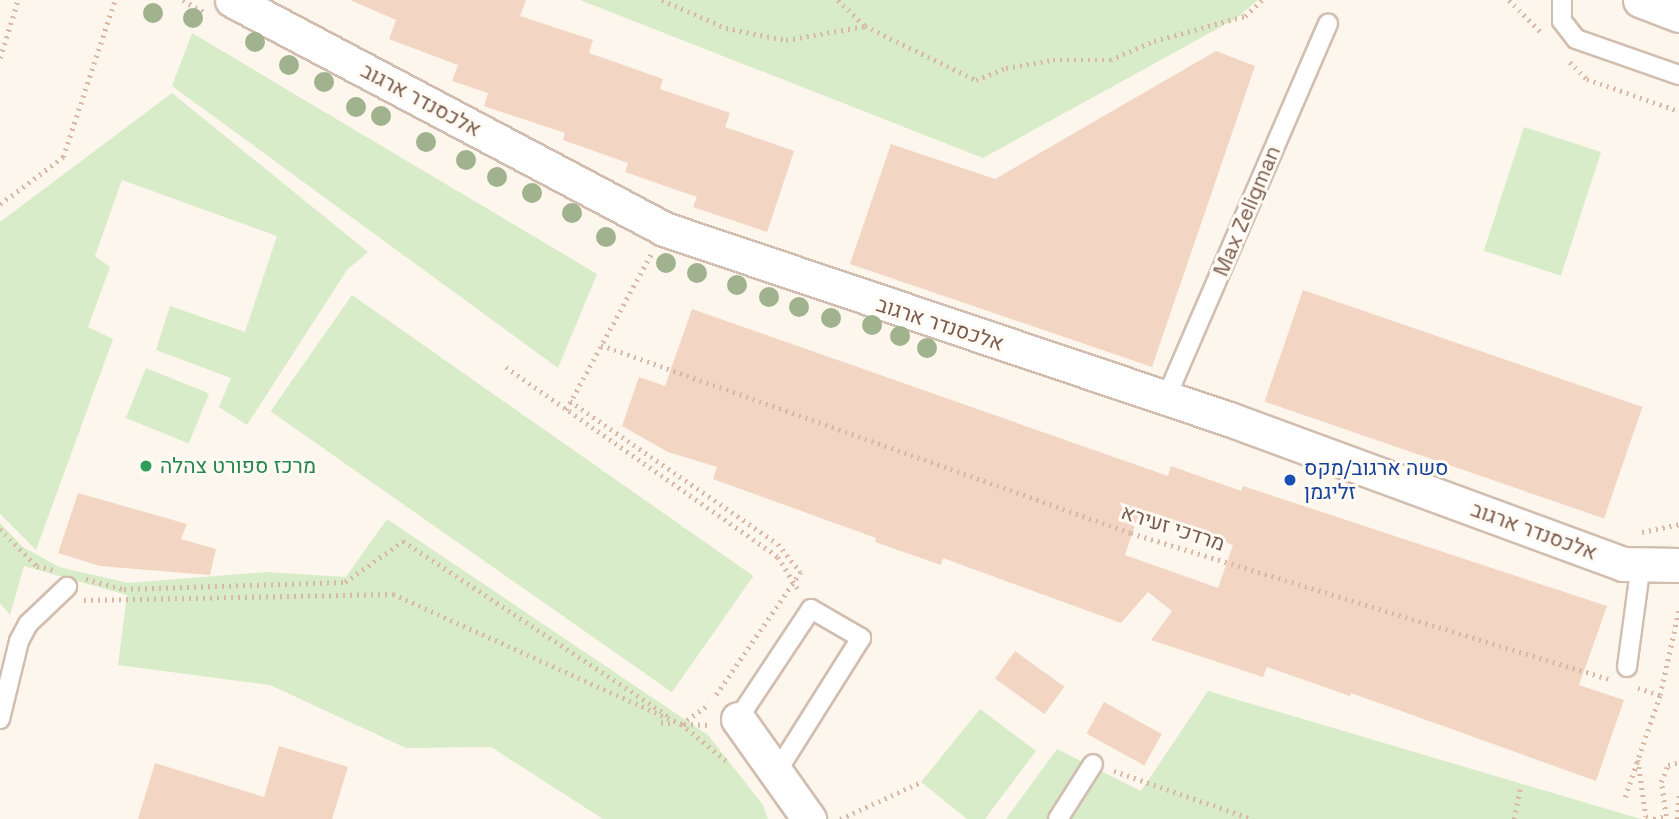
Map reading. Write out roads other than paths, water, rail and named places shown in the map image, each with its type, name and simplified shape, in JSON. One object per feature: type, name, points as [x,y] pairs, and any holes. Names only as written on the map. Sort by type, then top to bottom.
[{"type":"street","name":"אלכסנדר ארגוב","points":[[232,0],[664,229],[1167,398],[1623,564],[1679,565]]},
{"type":"street","points":[[1640,0],[1679,15]]},
{"type":"street","points":[[738,719],[776,773],[816,818]]},
{"type":"lane","points":[[1562,0],[1562,21],[1576,39],[1679,75]]},
{"type":"lane","name":"Max Zeligman","points":[[1167,398],[1328,24]]},
{"type":"lane","points":[[1624,675],[1641,564]]},
{"type":"lane","points":[[0,719],[19,641],[28,624],[53,600],[69,579]]},
{"type":"lane","points":[[738,719],[811,609],[861,638],[776,773]]},
{"type":"lane","points":[[1058,819],[1093,764]]},
{"type":"place","name":"מרכז ספורט צהלה","points":[[146,466]]},
{"type":"place","name":"סשה ארגוב/מקס זליגמן","points":[[1290,480]]}]
